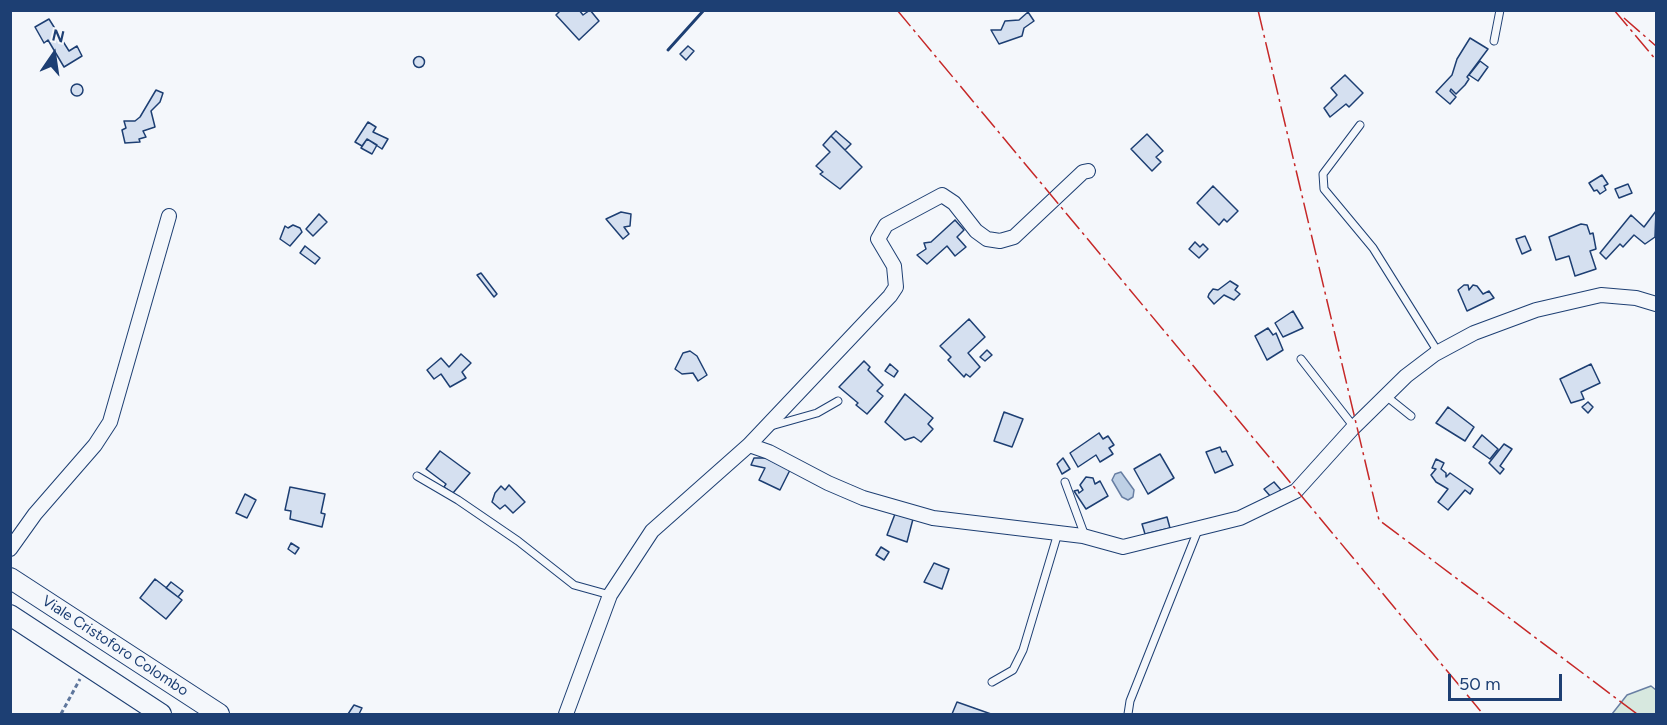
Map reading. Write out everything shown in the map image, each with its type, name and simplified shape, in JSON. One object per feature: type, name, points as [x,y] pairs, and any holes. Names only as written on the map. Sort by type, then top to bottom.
[{"type":"main road","name":"Viale Cristoforo Colombo","points":[[10,578],[219,714]]},
{"type":"main road","name":"Viale Cristoforo Colombo","points":[[10,615],[161,714]]},
{"type":"street","points":[[566,714],[610,595],[652,531],[749,445],[896,287],[894,266],[878,238],[886,225],[942,195],[954,203],[981,235],[987,239],[1000,241],[1014,237],[1083,172],[1088,171]]},
{"type":"street","points":[[10,549],[35,514],[95,445],[110,422],[169,216]]},
{"type":"street","points":[[749,445],[770,452],[828,483],[863,498],[933,518],[1085,536],[1124,547],[1240,519],[1296,491],[1353,427],[1386,396],[1438,352],[1474,333],[1536,310],[1601,295],[1636,298],[1656,304]]},
{"type":"lane","points":[[1494,41],[1500,10]]},
{"type":"lane","points":[[1360,125],[1323,174],[1324,189],[1373,248],[1438,352]]},
{"type":"lane","points":[[1300,359],[1353,427]]},
{"type":"lane","points":[[1386,396],[1411,416]]},
{"type":"lane","points":[[764,428],[817,413],[838,401]]},
{"type":"lane","points":[[417,476],[519,541],[574,585],[610,595]]},
{"type":"lane","points":[[1065,482],[1085,536]]},
{"type":"lane","points":[[1128,714],[1130,701],[1198,530]]},
{"type":"lane","points":[[992,682],[1013,670],[1023,650],[1058,533]]},
{"type":"path","points":[[61,714],[87,666]]},
{"type":"shaded area","points":[[1651,686],[1656,690],[1656,714],[1612,714],[1627,695]]},
{"type":"water","points":[[1121,472],[1134,490],[1133,497],[1128,500],[1122,497],[1112,480],[1115,474]]},
{"type":"building","points":[[561,10],[579,10],[583,15],[590,10],[599,21],[579,40],[556,15]]},
{"type":"building","points":[[1028,12],[1034,21],[1024,28],[1022,36],[999,44],[991,30],[1001,30],[1005,21],[1019,20]]},
{"type":"building","points":[[49,19],[69,51],[77,46],[82,56],[64,67],[48,40],[44,43],[35,27]]},
{"type":"building","points":[[1470,38],[1488,49],[1467,77],[1469,79],[1465,85],[1456,94],[1451,89],[1450,91],[1456,97],[1450,104],[1436,92],[1452,75],[1457,59]]},
{"type":"building","points":[[688,46],[694,51],[686,60],[680,54]]},
{"type":"building","points":[[419,56],[425,62],[419,68],[413,62]]},
{"type":"building","points":[[1480,61],[1488,67],[1478,81],[1469,75]]},
{"type":"building","points":[[1345,75],[1363,93],[1349,107],[1346,104],[1330,117],[1324,108],[1337,95],[1331,88]]},
{"type":"building","points":[[77,84],[83,90],[77,96],[71,90]]},
{"type":"building","points":[[156,90],[163,93],[160,102],[151,111],[155,127],[143,131],[146,137],[139,139],[140,142],[125,143],[122,130],[126,128],[124,121],[135,121],[140,117]]},
{"type":"building","points":[[368,122],[376,127],[373,132],[388,139],[382,149],[367,139],[362,146],[355,142]]},
{"type":"building","points":[[836,131],[851,144],[845,150],[831,136]]},
{"type":"building","points":[[1147,134],[1163,151],[1156,157],[1161,162],[1152,171],[1131,149]]},
{"type":"building","points":[[831,136],[862,167],[840,189],[820,174],[823,172],[816,166],[830,152],[823,145]]},
{"type":"building","points":[[367,139],[377,145],[372,154],[361,148]]},
{"type":"building","points":[[1602,175],[1608,184],[1604,186],[1606,190],[1600,194],[1597,190],[1594,191],[1589,183]]},
{"type":"building","points":[[1628,184],[1632,193],[1619,198],[1615,189]]},
{"type":"building","points":[[1213,186],[1238,211],[1227,222],[1224,219],[1219,225],[1197,203]]},
{"type":"building","points":[[1656,211],[1655,237],[1645,244],[1634,235],[1623,247],[1620,244],[1606,259],[1600,253],[1631,215],[1644,227]]},
{"type":"building","points":[[621,212],[631,214],[630,226],[624,227],[629,234],[623,239],[606,219]]},
{"type":"building","points":[[319,214],[327,222],[313,236],[306,229]]},
{"type":"building","points":[[955,220],[964,230],[957,237],[966,247],[955,256],[947,246],[927,264],[917,255],[926,249],[924,243],[931,242]]},
{"type":"building","points":[[1581,224],[1587,225],[1590,234],[1593,233],[1596,249],[1590,251],[1596,269],[1575,276],[1569,256],[1556,260],[1549,237]]},
{"type":"building","points":[[293,225],[300,228],[302,232],[290,246],[280,239],[285,226],[288,228]]},
{"type":"building","points":[[1525,236],[1531,250],[1522,254],[1516,239]]},
{"type":"building","points":[[1195,242],[1200,247],[1203,244],[1208,249],[1199,258],[1189,249]]},
{"type":"building","points":[[305,246],[320,258],[315,264],[300,253]]},
{"type":"building","points":[[481,273],[497,294],[494,297],[477,275]]},
{"type":"building","points":[[1230,281],[1238,286],[1235,290],[1240,294],[1234,300],[1224,295],[1214,304],[1208,297],[1209,294],[1213,289],[1218,290]]},
{"type":"building","points":[[1468,285],[1469,290],[1473,285],[1477,286],[1483,294],[1489,291],[1494,298],[1467,311],[1458,290]]},
{"type":"building","points":[[1293,311],[1303,328],[1283,337],[1275,323]]},
{"type":"building","points":[[969,319],[985,337],[968,353],[980,367],[970,377],[966,374],[964,377],[948,360],[951,357],[940,346]]},
{"type":"building","points":[[1268,328],[1273,335],[1276,333],[1283,350],[1267,360],[1255,336]]},
{"type":"building","points":[[987,350],[992,355],[985,361],[980,357]]},
{"type":"building","points":[[690,351],[697,356],[707,375],[698,381],[693,373],[682,374],[675,369],[683,353]]},
{"type":"building","points":[[461,354],[471,363],[462,372],[466,378],[450,387],[441,374],[434,379],[427,370],[441,358],[449,367]]},
{"type":"building","points":[[864,361],[870,367],[868,370],[883,385],[877,391],[883,396],[867,414],[839,387]]},
{"type":"building","points":[[890,364],[898,371],[894,377],[885,371]]},
{"type":"building","points":[[1591,364],[1600,383],[1581,392],[1584,399],[1571,403],[1560,379]]},
{"type":"building","points":[[905,394],[933,418],[928,424],[933,429],[921,442],[914,437],[905,440],[885,422]]},
{"type":"building","points":[[1588,402],[1593,407],[1588,413],[1582,407]]},
{"type":"building","points":[[1448,407],[1474,427],[1465,441],[1436,423]]},
{"type":"building","points":[[1004,412],[1023,419],[1012,447],[994,441]]},
{"type":"building","points":[[1099,433],[1103,439],[1108,436],[1114,445],[1109,448],[1113,454],[1100,462],[1096,455],[1078,467],[1070,453]]},
{"type":"building","points":[[1482,435],[1498,449],[1490,459],[1473,447]]},
{"type":"building","points":[[1504,444],[1512,449],[1500,466],[1504,469],[1500,474],[1489,463]]},
{"type":"building","points":[[1220,447],[1222,452],[1226,451],[1233,465],[1215,473],[1206,452]]},
{"type":"building","points":[[440,451],[470,473],[453,493],[444,487],[446,484],[426,469]]},
{"type":"building","points":[[1160,454],[1174,478],[1148,494],[1134,469]]},
{"type":"building","points":[[754,458],[766,458],[790,470],[780,490],[759,480],[765,468],[751,465]]},
{"type":"building","points":[[1063,458],[1070,469],[1062,474],[1057,464]]},
{"type":"building","points":[[1436,459],[1444,463],[1441,469],[1446,473],[1446,477],[1450,473],[1473,489],[1470,494],[1465,490],[1448,510],[1438,502],[1448,489],[1436,482],[1431,475],[1436,469],[1432,468]]},
{"type":"building","points":[[1086,477],[1093,478],[1095,484],[1100,481],[1108,496],[1086,509],[1074,491],[1078,490],[1079,493],[1083,490],[1080,485]]},
{"type":"building","points":[[1274,482],[1281,490],[1271,497],[1264,489]]},
{"type":"building","points":[[509,485],[525,502],[513,513],[505,505],[500,509],[492,502],[501,486],[505,490]]},
{"type":"building","points":[[290,487],[325,494],[321,513],[325,514],[322,527],[290,519],[291,511],[285,510]]},
{"type":"building","points":[[245,494],[256,500],[247,518],[236,513]]},
{"type":"building","points":[[895,514],[913,519],[907,542],[887,535]]},
{"type":"building","points":[[1167,517],[1170,528],[1145,534],[1142,524]]},
{"type":"building","points":[[291,543],[299,548],[295,554],[288,549]]},
{"type":"building","points":[[881,547],[889,552],[884,560],[876,555]]},
{"type":"building","points":[[934,563],[949,569],[942,589],[924,582]]},
{"type":"building","points":[[155,579],[182,600],[166,619],[140,598]]},
{"type":"building","points":[[171,582],[183,591],[178,597],[166,588]]},
{"type":"building","points":[[957,702],[991,714],[952,714]]},
{"type":"building","points":[[354,705],[362,708],[359,714],[348,714]]},
{"type":"wall","points":[[668,50],[704,10]]},
{"type":"power","points":[[897,10],[1483,714]]},
{"type":"power","points":[[1258,10],[1379,520],[1637,714]]},
{"type":"power","points":[[1614,10],[1656,60]]},
{"type":"power","points":[[1624,18],[1656,46]]}]
